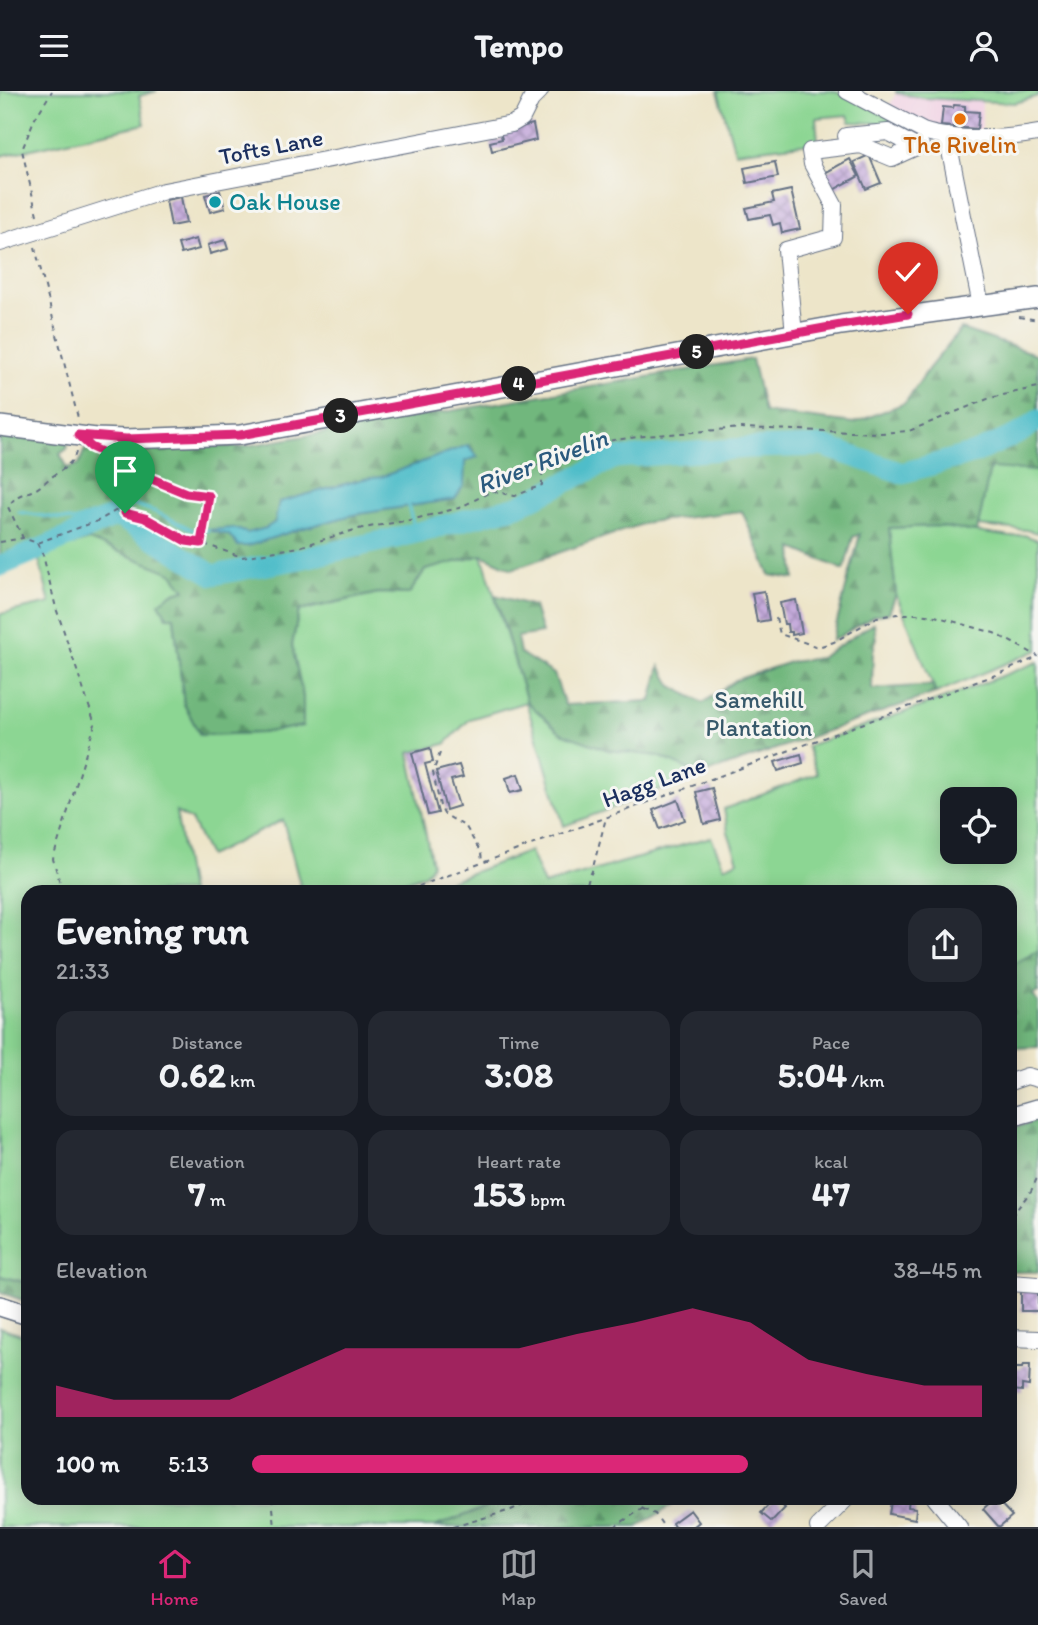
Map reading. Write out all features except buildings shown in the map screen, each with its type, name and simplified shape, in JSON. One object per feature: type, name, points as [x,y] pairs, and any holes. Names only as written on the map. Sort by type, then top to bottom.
[{"type":"main road","points":[[0,426],[126,439],[240,435],[908,314],[1038,297]]},
{"type":"main road","points":[[1017,1115],[1038,1109]]},
{"type":"main road","points":[[0,1306],[21,1313]]},
{"type":"street","name":"Tofts Lane","points":[[0,243],[164,191],[512,124],[522,118],[531,100],[540,91]]},
{"type":"street","points":[[847,91],[930,133],[986,138],[1038,133]]},
{"type":"street","points":[[826,138],[888,132],[916,147]]},
{"type":"street","points":[[794,334],[786,250],[833,237],[834,205],[812,164],[810,151],[861,145],[892,158],[925,144],[930,133]]},
{"type":"street","points":[[947,136],[981,306]]},
{"type":"street","points":[[1017,1080],[1027,1076],[1038,1079]]},
{"type":"street","points":[[1017,1284],[1038,1285]]},
{"type":"street","points":[[1017,1338],[1038,1339]]},
{"type":"street","points":[[818,1527],[840,1505]]},
{"type":"street","points":[[941,1505],[959,1527]]},
{"type":"path","points":[[23,538],[8,507],[13,499],[35,490],[75,457],[79,422],[36,231],[22,150],[34,120],[52,91]]},
{"type":"path","points":[[0,543],[23,538],[37,543],[100,520],[114,511],[120,511],[145,518],[186,541],[201,543],[242,557],[299,547],[358,529],[459,508],[527,468],[564,458],[607,441],[741,428],[880,433],[909,431],[990,398],[1038,387]]},
{"type":"path","points":[[103,453],[135,472],[171,488],[209,496],[201,543]]},
{"type":"path","points":[[492,491],[515,496],[542,485],[542,464]]},
{"type":"path","points":[[37,543],[95,724],[53,859],[61,885]]},
{"type":"path","points":[[776,618],[780,634],[818,647],[834,642],[877,617],[898,614],[935,616],[994,633],[1038,657]]},
{"type":"path","name":"Hagg Lane","points":[[421,885],[1038,657]]},
{"type":"path","points":[[440,753],[433,772],[440,806],[444,814],[466,827],[481,853],[482,862]]},
{"type":"path","points":[[586,885],[606,817]]},
{"type":"path","points":[[1017,1209],[1031,1191],[1038,1176]]},
{"type":"path","points":[[273,1505],[275,1527]]},
{"type":"path","points":[[453,1527],[523,1505]]},
{"type":"path","points":[[614,1527],[646,1505]]},
{"type":"path","points":[[642,1509],[655,1514],[664,1527]]},
{"type":"shaded area","points":[[896,93],[982,102],[982,129],[977,131],[939,128],[912,122],[888,108]]},
{"type":"green space","points":[[0,91],[157,91],[139,96],[145,124],[0,156]]},
{"type":"green space","points":[[718,91],[833,91],[852,97],[921,136],[919,141],[887,126],[850,122],[848,115],[816,118],[818,142],[735,152]]},
{"type":"green space","points":[[896,91],[1038,91],[1038,96],[1015,103],[924,98]]},
{"type":"green space","points":[[961,329],[1038,355],[1038,471],[990,468],[977,532],[936,526],[889,528],[896,594],[889,613],[874,616],[832,641],[860,534],[853,537],[844,570],[793,548],[795,579],[770,575],[742,511],[648,522],[512,569],[482,555],[425,570],[409,594],[378,593],[299,610],[292,645],[303,697],[303,726],[261,733],[200,735],[184,704],[174,617],[167,617],[159,603],[171,594],[185,590],[172,573],[89,540],[0,571],[0,432],[61,439],[68,445],[60,454],[68,468],[79,464],[87,443],[241,447],[752,359],[764,412],[854,423],[905,403]]},
{"type":"green space","points":[[990,467],[1038,471],[1038,533],[978,526]]},
{"type":"green space","points":[[936,526],[1011,537],[1024,535],[1038,540],[1038,650],[936,693],[896,594],[888,528]]},
{"type":"green space","points":[[89,539],[172,572],[185,590],[171,594],[184,704],[200,735],[261,733],[302,726],[303,697],[292,645],[299,611],[379,593],[409,594],[425,570],[482,555],[527,702],[608,750],[659,756],[701,775],[564,826],[526,702],[470,719],[445,744],[409,753],[432,864],[423,875],[396,885],[300,885],[283,820],[209,856],[191,820],[176,812],[189,885],[21,885],[21,1281],[0,1276],[0,614],[50,603],[38,556]]},
{"type":"green space","name":"Samehill Plantation","points":[[495,595],[534,606],[542,633],[517,637],[520,653],[554,674],[565,705],[651,701],[660,666],[672,686],[703,703],[736,680],[790,662],[820,658],[874,623],[876,640],[872,689],[933,685],[936,693],[701,775],[659,756],[608,750],[561,733],[527,702]]},
{"type":"green space","points":[[1038,662],[1038,951],[1017,962],[1017,885],[544,885],[711,837],[724,867],[738,861],[728,832],[724,809],[817,774],[807,746],[940,700]]},
{"type":"green space","points":[[530,851],[544,885],[439,885]]},
{"type":"green space","points":[[1038,951],[1038,992],[1033,995],[1038,1003],[1038,1047],[1017,1048],[1017,962]]},
{"type":"green space","points":[[1038,1120],[1038,1272],[1017,1272],[1017,1127]]},
{"type":"green space","points":[[0,1276],[21,1281],[21,1300],[0,1292]]},
{"type":"green space","points":[[0,1328],[21,1335],[21,1505],[492,1505],[434,1527],[0,1527]]},
{"type":"green space","points":[[492,1505],[672,1505],[638,1527],[434,1527]]},
{"type":"water","points":[[468,445],[478,457],[465,461],[464,485],[455,499],[353,515],[248,546],[238,546],[229,535],[208,530],[234,528],[247,533],[266,528],[275,522],[279,502],[363,479],[381,477]]},
{"type":"waterway","name":"River Rivelin","points":[[0,566],[117,516],[213,575],[396,538],[518,506],[615,458],[747,448],[823,446],[902,473],[975,453],[1020,433],[1038,420]]},
{"type":"waterway","name":"River Rivelin","points":[[19,512],[74,521],[112,508],[117,516],[133,504],[195,531],[208,530]]},
{"type":"waterway","points":[[408,506],[416,533]]},
{"type":"place","name":"The Rivelin","points":[[960,119]]},
{"type":"place","name":"Oak House","points":[[215,202]]},
{"type":"route","points":[[125,513],[145,518],[186,541],[201,543],[209,496],[186,493],[135,472],[115,458],[91,447],[78,435],[126,439],[240,435],[908,314]]}]
